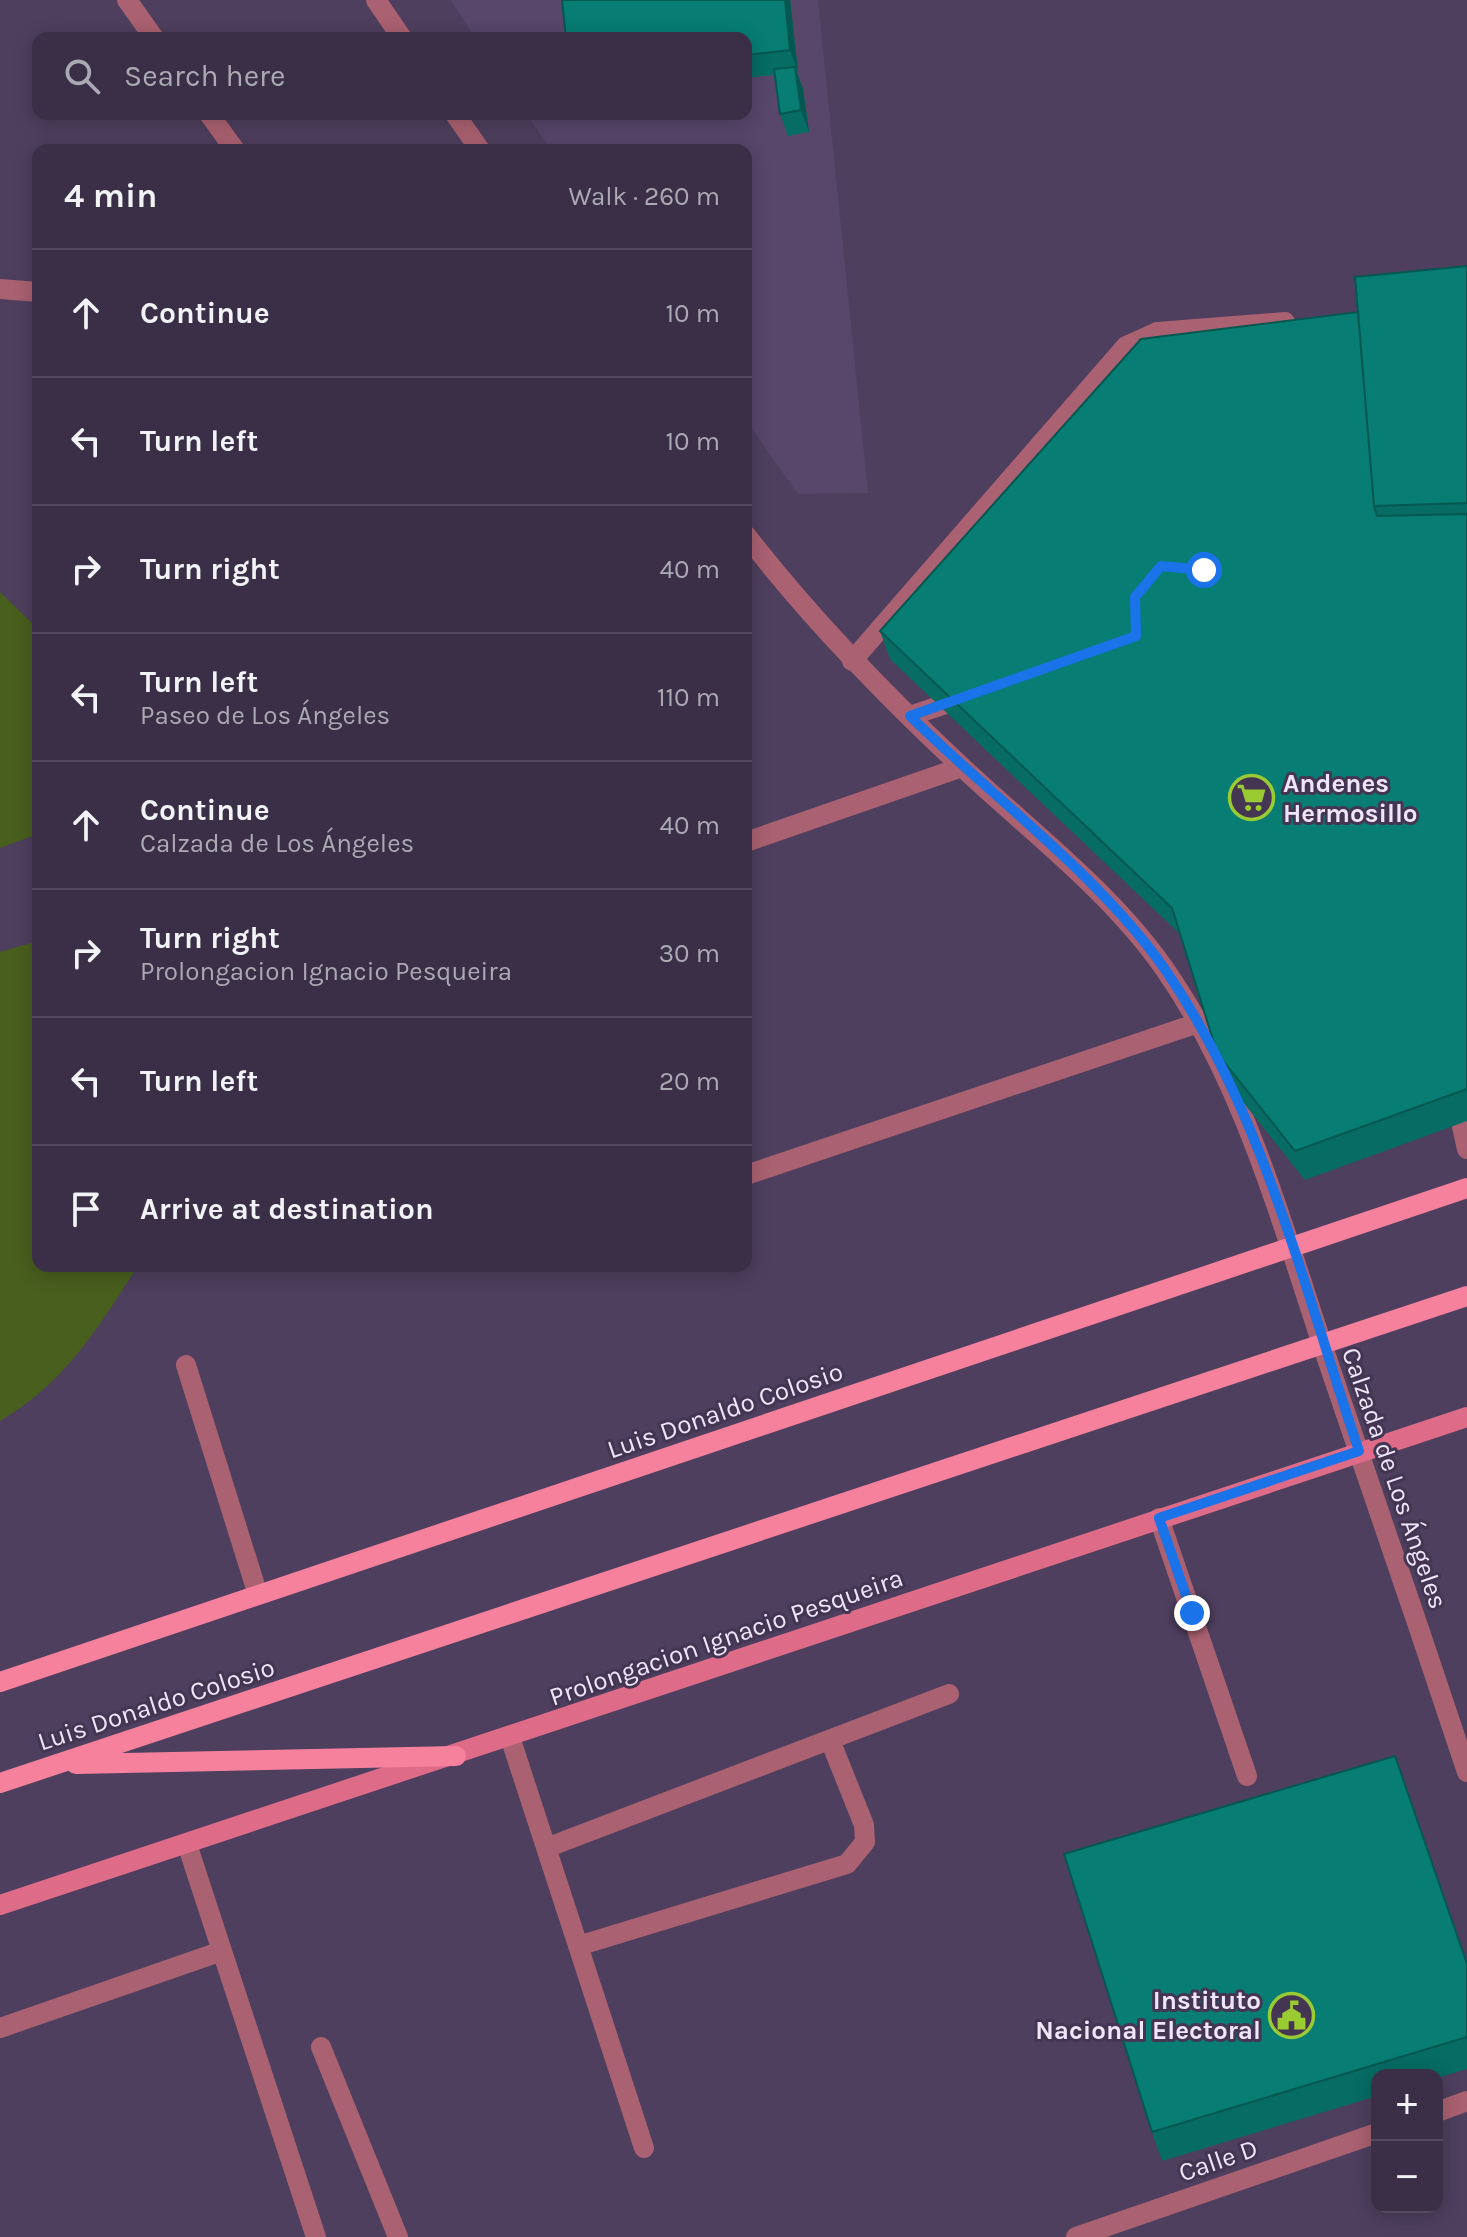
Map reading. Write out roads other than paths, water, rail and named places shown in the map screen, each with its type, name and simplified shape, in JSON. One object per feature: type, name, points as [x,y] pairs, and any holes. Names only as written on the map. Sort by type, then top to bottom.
[{"type":"main road","name":"Luis Donaldo Colosio","points":[[0,1682],[1467,1188]]},
{"type":"main road","name":"Luis Donaldo Colosio","points":[[0,1783],[1467,1296]]},
{"type":"main road","points":[[56,1764],[456,1756]]},
{"type":"street","points":[[127,0],[150,32]]},
{"type":"street","points":[[376,0],[398,32]]},
{"type":"street","points":[[213,120],[231,144]]},
{"type":"street","points":[[459,120],[476,144]]},
{"type":"street","points":[[0,289],[32,292]]},
{"type":"street","points":[[852,661],[1126,346],[1157,332],[1308,320]]},
{"type":"street","name":"Calzada de Los Ángeles","points":[[752,543],[798,603],[852,661],[962,767],[1063,857],[1126,922],[1163,967],[1249,1109],[1322,1343],[1467,1772]]},
{"type":"street","points":[[910,716],[981,691]]},
{"type":"street","points":[[752,840],[962,767]]},
{"type":"street","points":[[752,1173],[1198,1023]]},
{"type":"street","points":[[1450,1075],[1467,1149]]},
{"type":"street","points":[[186,1365],[258,1595]]},
{"type":"street","name":"Prolongacion Ignacio Pesqueira","points":[[0,1905],[456,1756],[1467,1417]]},
{"type":"street","points":[[1159,1518],[1247,1776]]},
{"type":"street","points":[[546,1848],[949,1694]]},
{"type":"street","points":[[510,1737],[644,2148]]},
{"type":"street","points":[[578,1946],[847,1864],[865,1842],[864,1825],[830,1740]]},
{"type":"street","points":[[187,1844],[316,2237]]},
{"type":"street","points":[[0,2028],[222,1951]]},
{"type":"street","points":[[321,2047],[398,2237]]},
{"type":"street","points":[[1443,2110],[1467,2101]]},
{"type":"street","name":"Calle D","points":[[1076,2237],[1371,2135]]},
{"type":"place","name":"Andenes Hermosillo","points":[[1252,798]]},
{"type":"place","name":"Instituto Nacional Electoral","points":[[1292,2015]]}]
